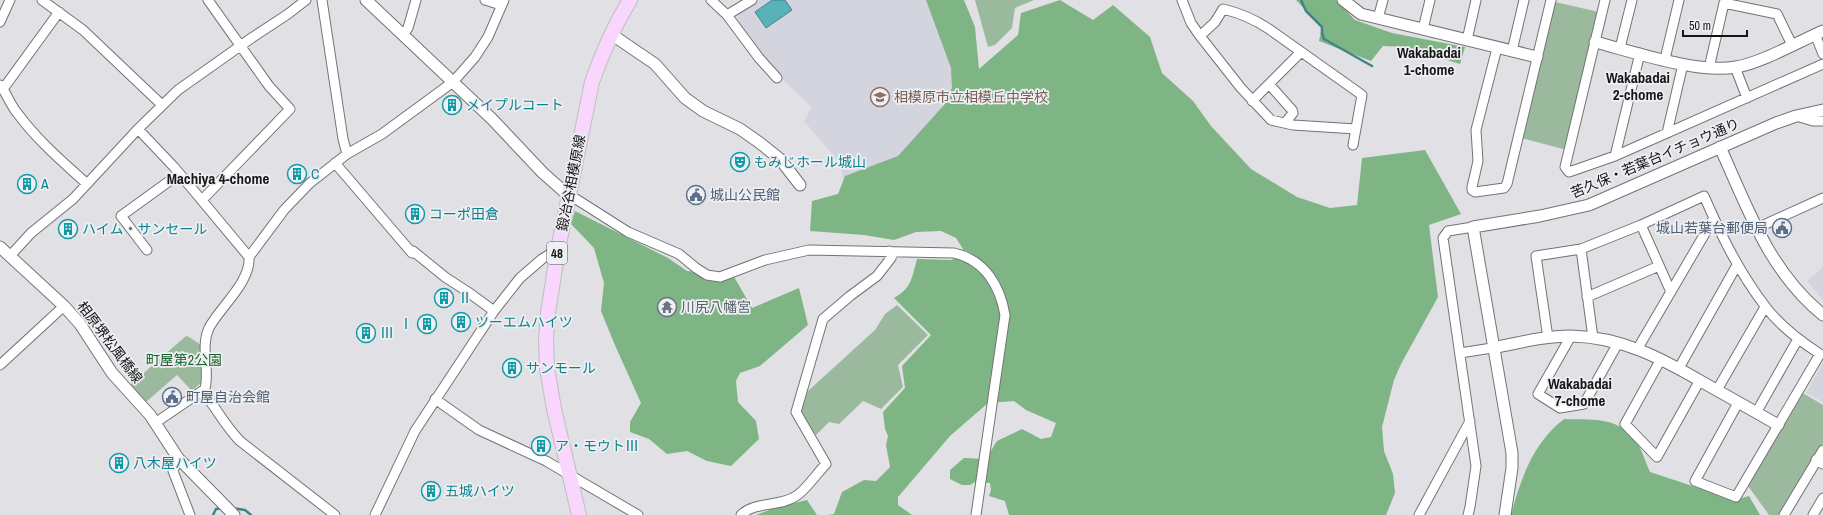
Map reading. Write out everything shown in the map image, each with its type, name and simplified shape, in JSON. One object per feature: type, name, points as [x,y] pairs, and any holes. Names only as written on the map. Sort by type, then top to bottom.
[{"type":"main road","name":"鍛冶谷相模原線","points":[[578,515],[554,409],[546,354],[548,313],[568,196],[592,82],[611,34],[630,0]]},
{"type":"street","points":[[0,22],[10,0]]},
{"type":"street","points":[[42,0],[83,30],[111,54],[162,105]]},
{"type":"street","points":[[202,200],[290,109],[269,86],[208,0]]},
{"type":"street","points":[[10,256],[31,233],[73,199],[162,105],[200,73],[306,0]]},
{"type":"street","points":[[322,0],[343,139],[347,154]]},
{"type":"street","points":[[366,0],[492,119],[543,173],[568,196],[576,199],[628,232],[679,254],[706,275],[720,277],[765,260],[809,250],[954,253],[965,256],[995,282],[1003,303],[1005,315],[976,515]]},
{"type":"street","points":[[403,35],[408,28],[416,0]]},
{"type":"street","points":[[155,423],[202,391],[205,386],[205,344],[208,332],[245,276],[249,264],[249,257],[284,210],[310,183],[335,163],[347,154],[382,134],[453,82],[475,57],[503,3],[485,0]]},
{"type":"street","points":[[711,0],[728,15],[759,58],[777,78]]},
{"type":"street","points":[[728,15],[752,0]]},
{"type":"street","points":[[1182,0],[1191,23],[1200,36],[1252,101],[1271,120],[1285,123],[1356,129]]},
{"type":"street","points":[[1343,0],[1361,14],[1537,57]]},
{"type":"street","points":[[1378,18],[1383,0]]},
{"type":"street","points":[[1423,29],[1430,0]]},
{"type":"street","points":[[1467,40],[1476,0]]},
{"type":"street","points":[[1512,51],[1524,0]]},
{"type":"street","points":[[1497,48],[1476,130],[1478,161],[1472,187],[1472,190],[1475,192],[1501,188],[1507,184],[1551,0]]},
{"type":"street","points":[[1605,0],[1565,169],[1569,172],[1615,156],[1823,64]]},
{"type":"street","points":[[1620,48],[1632,0]]},
{"type":"street","points":[[1665,59],[1679,0]]},
{"type":"street","points":[[1709,68],[1724,2],[1777,14],[1792,45]]},
{"type":"street","points":[[1200,36],[1215,22],[1223,9],[1255,20],[1362,95],[1353,145]]},
{"type":"street","points":[[59,12],[1,87],[16,113],[30,130],[88,184]]},
{"type":"street","points":[[1595,42],[1683,64],[1709,68],[1735,67],[1755,61],[1819,33],[1823,54]]},
{"type":"street","points":[[611,34],[655,64],[685,98],[703,111],[740,129],[760,143],[780,159],[800,185]]},
{"type":"street","points":[[1252,101],[1300,53]]},
{"type":"street","points":[[1615,156],[1640,53]]},
{"type":"street","points":[[1667,133],[1683,64]]},
{"type":"street","points":[[1735,67],[1747,98]]},
{"type":"street","points":[[1269,84],[1292,110],[1293,113],[1285,123]]},
{"type":"street","name":"苦久保・若葉台イチョウ通り","points":[[1473,227],[1554,214],[1588,205],[1720,147],[1796,116],[1823,110]]},
{"type":"street","points":[[1796,116],[1805,119],[1823,121]]},
{"type":"street","points":[[138,129],[202,200],[249,257]]},
{"type":"street","points":[[1720,147],[1757,228],[1778,268],[1794,287],[1823,315]]},
{"type":"street","points":[[335,163],[413,252],[444,277],[494,311]]},
{"type":"street","points":[[147,250],[121,216],[179,174]]},
{"type":"street","points":[[1548,338],[1536,256],[1581,250],[1641,225],[1704,196],[1737,266],[1765,307],[1798,339],[1820,354],[1736,497],[1695,481],[1738,402]]},
{"type":"street","points":[[1757,228],[1823,198]]},
{"type":"street","points":[[1638,348],[1714,218]]},
{"type":"street","points":[[1641,225],[1671,292]]},
{"type":"street","points":[[1468,515],[1476,466],[1443,238],[1448,231],[1473,227],[1492,348],[1512,453],[1511,481],[1505,515]]},
{"type":"street","name":"相原堺松風橋線","points":[[0,247],[64,306],[80,324],[115,377],[155,423],[178,458],[232,513]]},
{"type":"street","points":[[374,515],[415,431],[494,311],[520,278],[542,259],[558,249]]},
{"type":"street","points":[[1581,250],[1593,338]]},
{"type":"street","points":[[741,515],[748,510],[774,504],[796,496],[826,464],[796,412],[823,319],[877,276],[891,258],[892,255],[889,251]]},
{"type":"street","points":[[1588,297],[1659,266]]},
{"type":"street","points":[[1679,368],[1737,266]]},
{"type":"street","points":[[0,365],[64,306]]},
{"type":"street","points":[[1717,390],[1765,307]]},
{"type":"street","points":[[1460,353],[1548,338],[1570,336],[1593,338],[1618,343],[1638,348],[1679,368],[1778,425]]},
{"type":"street","points":[[1570,336],[1538,394],[1560,408],[1584,404],[1618,343]]},
{"type":"street","points":[[1756,413],[1798,339]]},
{"type":"street","points":[[1661,359],[1625,424],[1657,457],[1700,380]]},
{"type":"street","points":[[202,391],[213,404],[229,429],[240,441],[335,515]]},
{"type":"street","points":[[435,399],[479,430],[535,455],[638,515]]},
{"type":"street","points":[[1419,515],[1470,421]]},
{"type":"street","points":[[178,458],[173,470],[190,515]]},
{"type":"street","points":[[1784,515],[1821,458]]},
{"type":"street","points":[[1813,515],[1823,498]]},
{"type":"shaded area","name":"相模原市立相模丘中学校","points":[[759,0],[934,0],[964,88],[907,167],[844,185],[841,168],[833,155],[804,121],[812,107],[771,69],[747,38],[737,17],[738,12]]},
{"type":"shaded area","points":[[1823,267],[1823,300],[1807,281]]},
{"type":"shaded area","points":[[1823,363],[1823,402],[1806,393]]},
{"type":"green space","points":[[926,0],[964,0],[975,27],[979,69],[1018,35],[1021,13],[1060,0],[1093,20],[1113,5],[1150,37],[1162,73],[1193,101],[1211,126],[1251,169],[1297,197],[1330,208],[1357,205],[1362,158],[1425,150],[1461,214],[1429,225],[1438,297],[1401,364],[1394,380],[1382,427],[1384,451],[1393,474],[1395,493],[1386,515],[1009,515],[1005,501],[989,496],[991,490],[990,483],[975,482],[970,485],[962,485],[950,479],[950,470],[964,458],[986,459],[997,441],[1022,429],[1041,439],[1051,437],[1056,423],[1026,410],[1014,401],[988,403],[950,436],[898,497],[898,505],[912,515],[828,515],[834,514],[842,492],[864,480],[876,481],[890,467],[886,445],[888,436],[885,429],[883,412],[905,388],[902,366],[931,335],[894,298],[908,286],[917,259],[952,260],[963,249],[956,238],[941,231],[916,232],[894,240],[864,235],[810,231],[812,201],[838,194],[845,176],[898,156],[944,105],[952,88],[951,68]]},
{"type":"green space","points":[[975,0],[1034,0],[1015,8],[1012,28],[995,45],[988,47]]},
{"type":"green space","points":[[1296,0],[1336,0],[1355,20],[1392,33],[1465,47],[1460,64],[1405,47],[1383,46],[1371,61],[1319,41],[1322,27]]},
{"type":"green space","points":[[1555,2],[1599,12],[1567,150],[1521,138]]},
{"type":"green space","points":[[575,211],[668,258],[687,271],[733,275],[752,308],[799,288],[808,325],[760,366],[740,373],[736,381],[738,402],[756,421],[759,439],[731,466],[707,461],[687,451],[667,454],[649,439],[630,432],[630,422],[641,403],[601,311],[604,283],[594,248],[571,224]]},
{"type":"green space","points":[[897,305],[928,335],[898,365],[903,387],[881,409],[863,401],[839,424],[829,422],[816,435],[800,412],[808,391],[875,330],[885,314]]},
{"type":"green space","name":"町屋第2公園","points":[[186,336],[201,345],[201,383],[192,391],[177,375],[146,402],[130,385]]},
{"type":"green space","points":[[1801,392],[1823,405],[1823,443],[1779,515],[1769,515],[1748,486]]},
{"type":"green space","points":[[1564,419],[1602,421],[1619,426],[1634,438],[1641,450],[1650,472],[1735,500],[1749,496],[1760,515],[1511,515],[1524,475],[1536,450],[1553,428]]},
{"type":"green space","points":[[807,500],[817,515],[756,515],[777,507]]},
{"type":"water","points":[[772,0],[785,0],[792,10],[766,28],[755,12]]},
{"type":"waterway","points":[[1301,0],[1306,11],[1322,27],[1324,39],[1372,66]]},
{"type":"waterway","points":[[213,515],[216,509],[223,508]]},
{"type":"waterway","points":[[232,508],[245,510],[251,515]]},
{"type":"place","name":"相模原市立相模丘中学校","points":[[880,97]]},
{"type":"place","name":"メイプルコート","points":[[452,105]]},
{"type":"place","name":"もみじホール城山","points":[[740,162]]},
{"type":"place","name":"C","points":[[297,174]]},
{"type":"place","name":"A","points":[[27,184]]},
{"type":"place","name":"城山公民館","points":[[696,195]]},
{"type":"place","name":"コーポ田倉","points":[[415,214]]},
{"type":"place","name":"城山若葉台郵便局","points":[[1782,228]]},
{"type":"place","name":"ハイム・サンセール","points":[[68,229]]},
{"type":"place","name":"Ⅱ","points":[[444,298]]},
{"type":"place","name":"川尻八幡宮","points":[[667,307]]},
{"type":"place","name":"ツーエムハイツ","points":[[461,322]]},
{"type":"place","name":"Ⅰ","points":[[427,324]]},
{"type":"place","name":"Ⅲ","points":[[366,333]]},
{"type":"place","name":"サンモール","points":[[512,368]]},
{"type":"place","name":"町屋自治会館","points":[[172,397]]},
{"type":"place","name":"ア・モウトⅢ","points":[[541,446]]},
{"type":"place","name":"八木屋ハイツ","points":[[119,463]]},
{"type":"place","name":"五城ハイツ","points":[[431,491]]},
{"type":"district","name":"Wakabadai 1-chome","points":[[1429,60]]},
{"type":"district","name":"Wakabadai 2-chome","points":[[1638,86]]},
{"type":"district","name":"Machiya 4-chome","points":[[218,178]]},
{"type":"district","name":"Wakabadai 7-chome","points":[[1580,392]]}]
